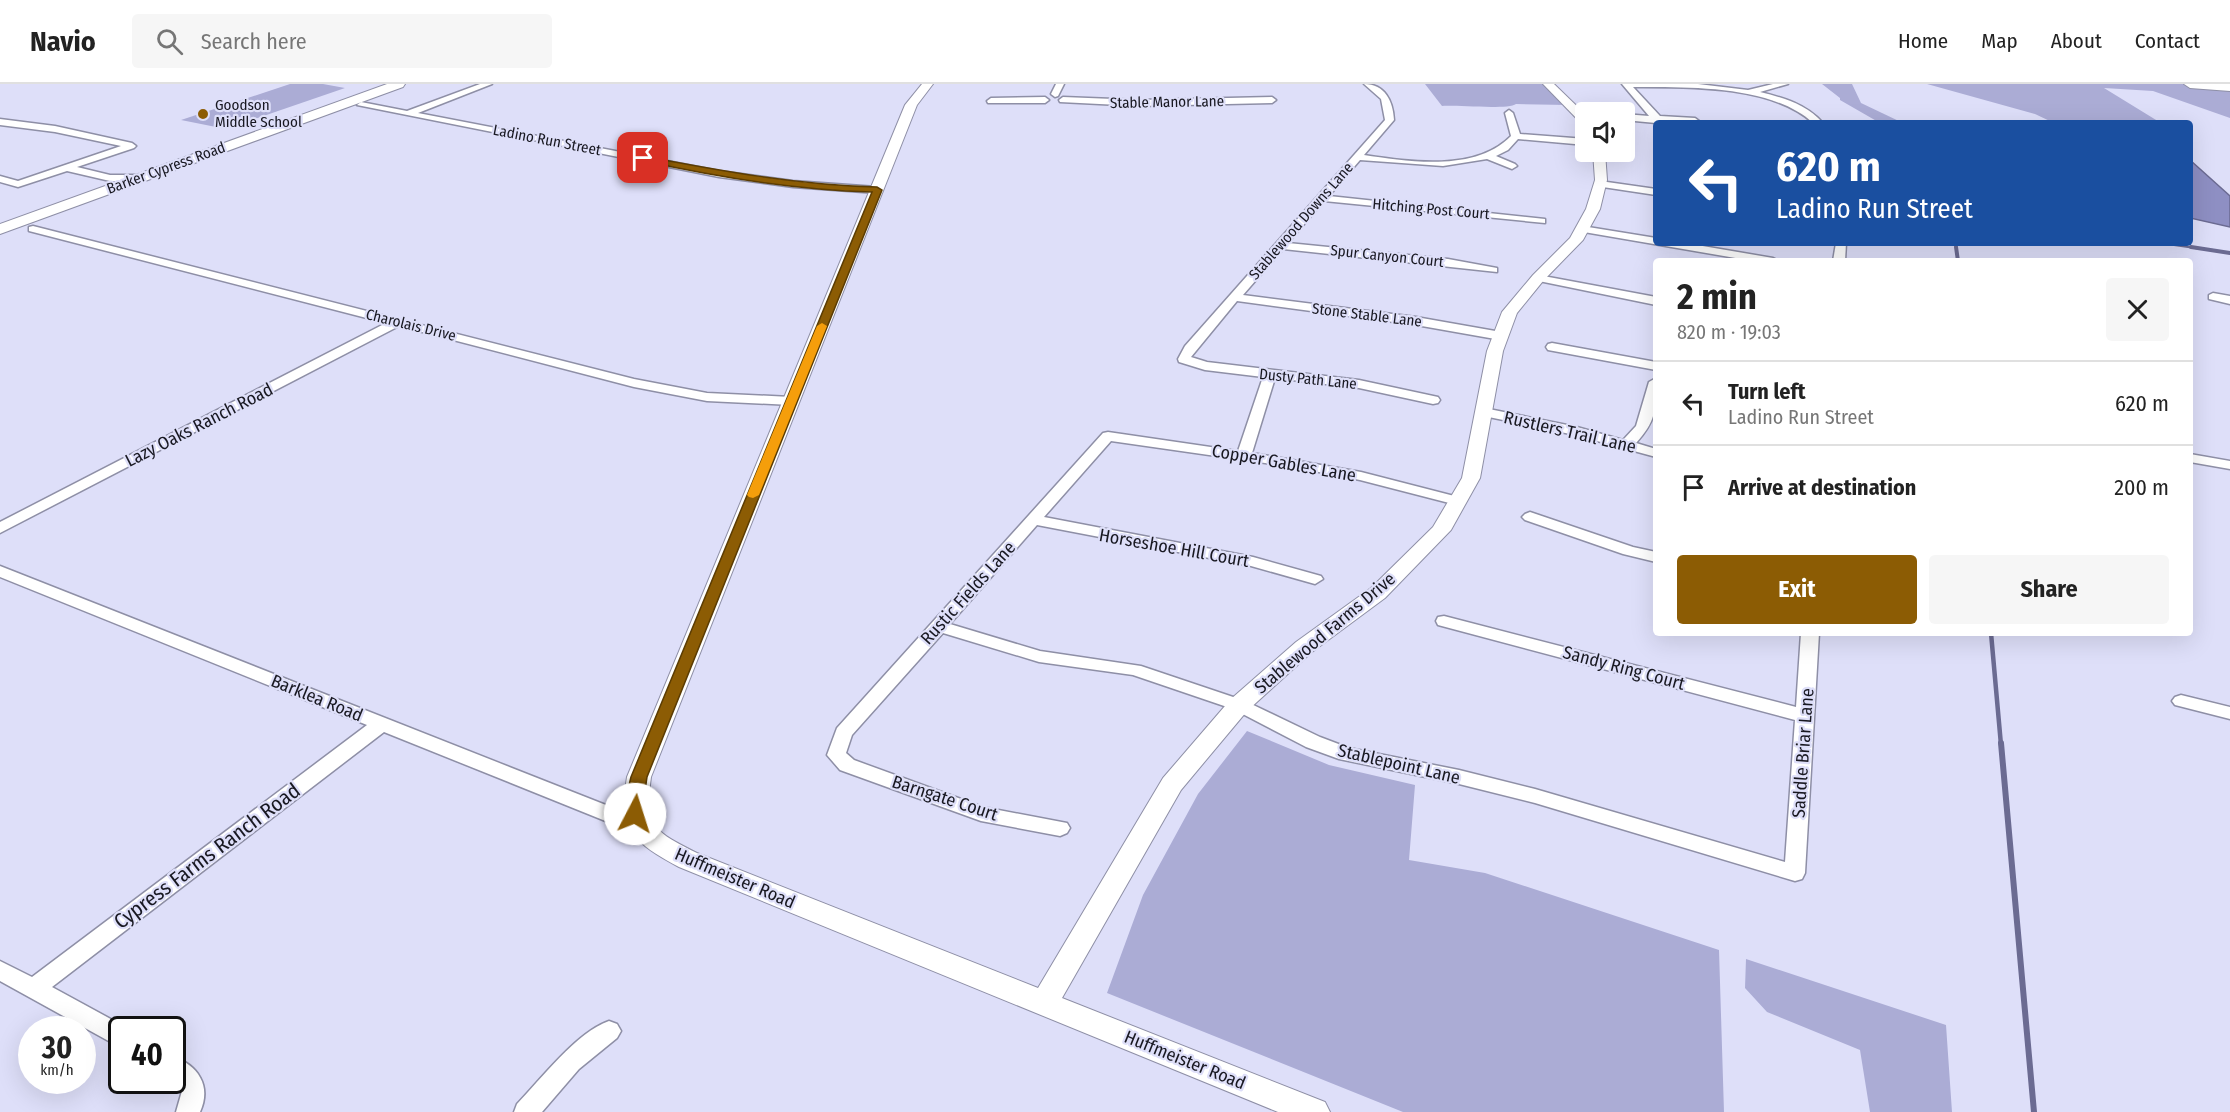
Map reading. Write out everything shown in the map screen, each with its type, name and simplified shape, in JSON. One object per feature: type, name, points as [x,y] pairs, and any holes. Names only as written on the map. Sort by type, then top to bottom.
[{"type":"main road","points":[[2190,84],[2230,87]]},
{"type":"main road","name":"Barker Cypress Road","points":[[0,229],[131,175],[385,85]]},
{"type":"main road","name":"Barker Cypress Road","points":[[0,218],[110,178],[131,175]]},
{"type":"street","points":[[408,114],[488,84]]},
{"type":"street","points":[[635,814],[635,796],[639,777],[911,105],[928,84]]},
{"type":"street","points":[[991,100],[1045,100],[1044,96],[1059,97],[1060,84]]},
{"type":"street","name":"Stablewood Downs Lane","points":[[1184,359],[1189,349],[1357,157],[1394,121],[1384,97],[1368,84]]},
{"type":"street","points":[[1548,84],[1575,110]]},
{"type":"street","points":[[1749,92],[1784,84]]},
{"type":"street","points":[[1626,85],[1694,85],[1749,92],[1801,110],[1814,120]]},
{"type":"street","points":[[1626,85],[1658,120]]},
{"type":"street","name":"Stable Manor Lane","points":[[1059,97],[1139,103],[1272,100]]},
{"type":"street","name":"Ladino Run Street","points":[[361,105],[719,174],[793,184],[877,190]]},
{"type":"street","points":[[1357,157],[1420,163],[1490,157],[1510,147],[1516,136],[1509,113]]},
{"type":"street","points":[[1635,118],[1653,120]]},
{"type":"street","points":[[0,122],[55,129],[131,146],[18,184],[0,179]]},
{"type":"street","points":[[1635,122],[1653,122]]},
{"type":"street","points":[[1516,136],[1575,141]]},
{"type":"street","points":[[1490,157],[1512,166]]},
{"type":"street","points":[[83,162],[131,175]]},
{"type":"street","name":"Stablewood Farms Drive","points":[[1044,1003],[1172,783],[1239,705],[1304,647],[1378,593],[1441,530],[1471,477],[1495,351],[1510,312],[1538,278],[1576,240],[1593,209],[1600,184],[1599,162]]},
{"type":"street","points":[[66,168],[110,178]]},
{"type":"street","points":[[1600,184],[1653,192]]},
{"type":"street","name":"Hitching Post Court","points":[[1321,198],[1380,205],[1470,210],[1541,220]]},
{"type":"street","name":"Charolais Drive","points":[[33,229],[659,389],[707,396],[791,401]]},
{"type":"street","points":[[1582,229],[1653,241]]},
{"type":"street","name":"Spur Canyon Court","points":[[1280,245],[1448,262],[1493,270]]},
{"type":"street","points":[[1683,246],[1755,258]]},
{"type":"street","points":[[1538,278],[1653,300]]},
{"type":"street","name":"Stone Stable Lane","points":[[1234,297],[1416,321],[1501,336]]},
{"type":"street","points":[[2213,297],[2230,300]]},
{"type":"street","name":"Lazy Oaks Ranch Road","points":[[0,528],[398,322]]},
{"type":"street","points":[[1552,347],[1653,365]]},
{"type":"street","name":"Dusty Path Lane","points":[[1184,359],[1205,366],[1359,384],[1432,399]]},
{"type":"street","points":[[1244,455],[1270,375]]},
{"type":"street","points":[[1627,444],[1642,427],[1653,392]]},
{"type":"street","name":"Rustlers Trail Lane","points":[[1484,412],[1577,431],[1653,452]]},
{"type":"street","name":"Copper Gables Lane","points":[[1108,436],[1244,455],[1361,476],[1457,501]]},
{"type":"street","name":"Rustic Fields Lane","points":[[836,755],[844,733],[1108,436]]},
{"type":"street","points":[[2193,459],[2230,465]]},
{"type":"street","points":[[1530,518],[1629,551],[1653,556]]},
{"type":"street","name":"Horseshoe Hill Court","points":[[1033,520],[1253,562],[1315,579]]},
{"type":"street","name":"Barklea Road","points":[[0,572],[615,817],[635,814]]},
{"type":"street","name":"Sandy Ring Court","points":[[1444,621],[1805,716]]},
{"type":"street","name":"Stablepoint Lane","points":[[939,626],[1039,656],[1135,670],[1239,705],[1313,742],[1346,754],[1459,777],[1535,796],[1795,873]]},
{"type":"street","name":"Saddle Briar Lane","points":[[1795,873],[1810,636]]},
{"type":"street","points":[[2181,701],[2230,712]]},
{"type":"street","name":"Cypress Farms Ranch Road","points":[[33,989],[381,723]]},
{"type":"street","name":"Barngate Court","points":[[836,755],[847,765],[981,814],[1060,828]]},
{"type":"street","name":"Huffmeister Road","points":[[635,814],[641,828],[660,846],[688,860],[1314,1112]]},
{"type":"street","points":[[0,970],[108,1030]]},
{"type":"street","points":[[526,1112],[571,1062],[609,1031]]},
{"type":"street","points":[[186,1074],[192,1083],[195,1095],[188,1112]]},
{"type":"shaded area","points":[[290,84],[323,84],[345,88],[226,129],[181,120]]},
{"type":"shaded area","points":[[1425,84],[1545,84],[1568,105],[1442,106]]},
{"type":"shaded area","points":[[1822,84],[1852,84],[1861,103],[1897,120],[1875,120]]},
{"type":"shaded area","points":[[1927,84],[2230,84],[2230,118],[2153,91],[2104,88],[2156,120],[2048,120],[2035,114]]},
{"type":"shaded area","points":[[2193,163],[2230,196],[2230,227],[2193,219]]},
{"type":"shaded area","points":[[1247,731],[1329,765],[1415,785],[1409,860],[1485,873],[1719,950],[1724,1112],[1403,1112],[1107,993],[1143,895],[1198,794]]},
{"type":"shaded area","points":[[1746,959],[1946,1025],[1952,1112],[1870,1112],[1860,1050],[1767,1012],[1745,988]]},
{"type":"waterway","points":[[2181,246],[2202,249]]},
{"type":"waterway","points":[[1956,247],[1958,258]]},
{"type":"waterway","points":[[2191,247],[2230,253]]},
{"type":"waterway","points":[[1991,636],[2001,745]]},
{"type":"waterway","points":[[2001,743],[2034,1112]]},
{"type":"slow traffic","points":[[753,495],[822,326]]},
{"type":"place","name":"Goodson Middle School","points":[[203,114]]},
{"type":"route","points":[[635,814],[635,796],[639,777],[877,190],[837,189],[754,180],[643,158]]}]
